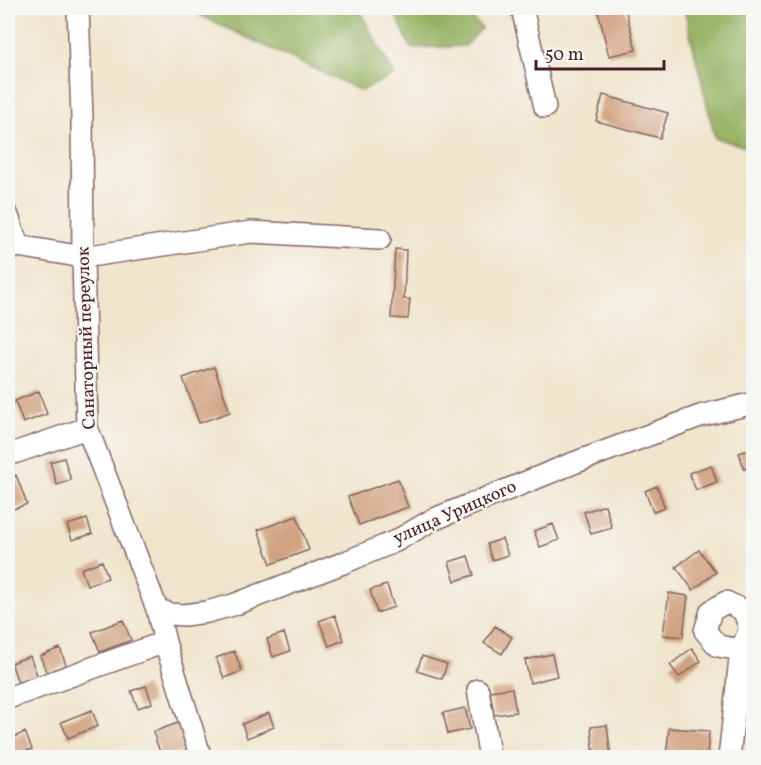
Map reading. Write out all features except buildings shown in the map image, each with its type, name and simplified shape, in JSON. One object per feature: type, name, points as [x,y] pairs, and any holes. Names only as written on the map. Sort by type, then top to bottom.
[{"type":"street","name":"Санаторный переулок","points":[[78,8],[87,428],[157,609],[201,758]]},
{"type":"street","points":[[522,8],[544,107]]},
{"type":"street","points":[[8,216],[13,248],[83,257],[251,232],[380,240]]},
{"type":"street","name":"улица Урицкого","points":[[157,609],[170,614],[184,615],[233,605],[396,541],[432,520],[571,464],[700,416],[753,403]]},
{"type":"street","points":[[8,455],[87,428]]},
{"type":"street","points":[[8,698],[165,642]]},
{"type":"street","points":[[729,758],[741,650]]},
{"type":"street","points":[[478,690],[490,758]]},
{"type":"green space","points":[[198,8],[358,8],[394,75],[361,91],[197,14]]},
{"type":"green space","points":[[393,8],[461,8],[482,28],[465,46],[411,48]]},
{"type":"green space","points":[[684,8],[753,8],[753,149],[715,138]]}]
